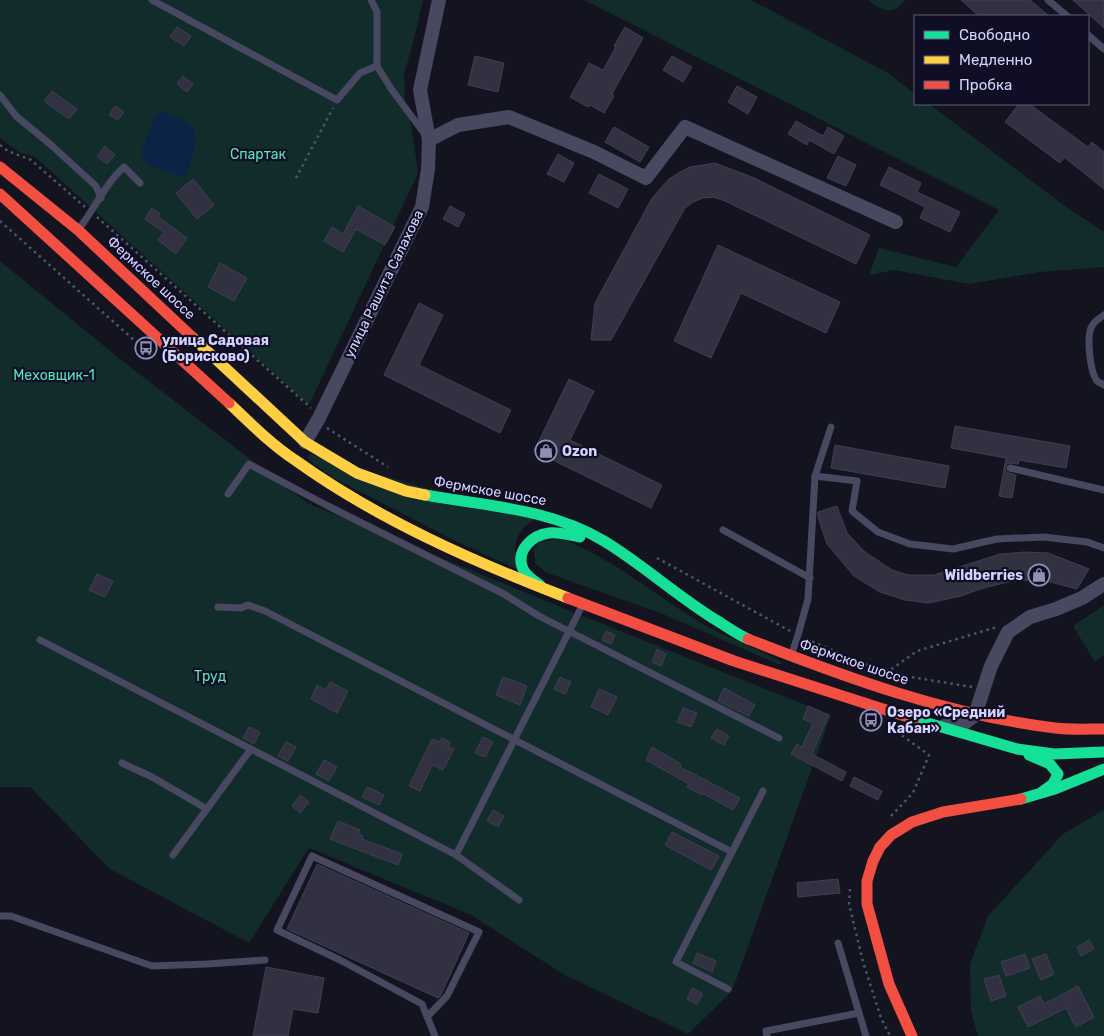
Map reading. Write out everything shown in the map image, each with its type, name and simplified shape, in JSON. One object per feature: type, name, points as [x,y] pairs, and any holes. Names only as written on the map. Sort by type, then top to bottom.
[{"type":"main road","name":"Фермское шоссе","points":[[0,167],[78,230],[305,442],[357,473],[406,491],[513,508],[550,517],[576,527],[604,541],[705,613],[735,631],[791,656],[880,687],[976,715],[1056,728],[1104,729]]},
{"type":"main road","points":[[0,194],[191,369],[294,460],[331,485],[384,516],[510,576],[734,661],[936,726],[1017,749],[1054,754],[1104,752]]},
{"type":"main road","points":[[294,460],[305,442]]},
{"type":"main road","points":[[546,589],[530,577],[524,569],[521,560],[522,551],[527,542],[548,533],[562,533],[604,541]]},
{"type":"main road","points":[[1017,749],[1049,764],[1056,770],[1058,774],[1054,784],[1041,793]]},
{"type":"main road","points":[[912,1036],[889,984],[867,904],[867,881],[872,861],[880,848],[891,835],[912,822],[943,812],[1016,801],[1055,789],[1104,769]]},
{"type":"street","name":"улица Рашита Салахова","points":[[305,442],[319,418],[422,206],[428,169],[429,140],[420,90],[439,0]]},
{"type":"street","points":[[429,140],[458,125],[509,117],[594,152],[646,178],[685,126],[896,222]]},
{"type":"street","points":[[936,726],[956,725],[966,722],[976,715],[991,666],[1008,632],[1030,617],[1082,598],[1104,584]]},
{"type":"lane","points":[[152,0],[337,100],[360,73],[377,66]]},
{"type":"lane","points":[[371,0],[377,12],[377,66],[392,90],[429,140]]},
{"type":"lane","points":[[1048,0],[1066,15]]},
{"type":"lane","points":[[1089,36],[1104,49]]},
{"type":"lane","points":[[0,96],[16,116],[96,186],[100,198]]},
{"type":"lane","points":[[78,230],[92,213],[117,173],[124,167],[140,183]]},
{"type":"lane","points":[[1104,316],[1091,326],[1089,348],[1091,367],[1096,380],[1104,385]]},
{"type":"lane","points":[[791,656],[808,599],[815,476],[830,427]]},
{"type":"lane","points":[[228,494],[249,464],[335,510],[502,593],[539,616],[779,738]]},
{"type":"lane","points":[[1010,468],[1104,490]]},
{"type":"lane","points":[[815,476],[857,481],[852,511],[878,532],[910,544],[953,549],[997,540],[1044,536],[1087,542],[1104,548]]},
{"type":"lane","points":[[723,530],[810,578]]},
{"type":"lane","points":[[456,855],[583,603]]},
{"type":"lane","points":[[218,607],[241,608],[248,605],[265,611],[732,852]]},
{"type":"lane","points":[[40,640],[456,855],[519,900]]},
{"type":"lane","points":[[173,855],[251,749]]},
{"type":"lane","points":[[122,763],[152,777],[207,809]]},
{"type":"lane","points":[[728,989],[676,962],[763,791]]},
{"type":"lane","points":[[428,1017],[447,996],[479,932],[312,856],[277,930],[340,960],[422,1004],[435,1036]]},
{"type":"lane","points":[[0,916],[11,916],[152,966],[266,960]]},
{"type":"lane","points":[[838,943],[866,1036]]},
{"type":"lane","points":[[767,1036],[766,1031],[859,1013]]},
{"type":"path","points":[[296,178],[337,100]]},
{"type":"path","points":[[0,145],[8,151],[31,160],[311,408],[327,428],[391,469]]},
{"type":"path","points":[[654,556],[798,636],[877,669]]},
{"type":"path","points":[[973,687],[886,673],[917,650],[1001,625]]},
{"type":"green space","name":"Спартак","points":[[0,0],[423,0],[404,75],[405,100],[412,130],[418,173],[309,405],[35,157],[20,153],[0,138]]},
{"type":"green space","points":[[584,0],[751,0],[888,73],[914,93],[914,105],[930,105],[1069,209],[1104,232],[1104,267],[1040,272],[969,284],[894,270],[869,275],[879,248],[956,267],[999,210]]},
{"type":"green space","points":[[868,0],[905,0],[896,9],[887,10],[877,7]]},
{"type":"green space","name":"Труд","points":[[0,261],[125,363],[307,503],[573,612],[575,619],[583,616],[831,715],[732,991],[688,1034],[563,974],[471,915],[309,848],[249,943],[110,869],[30,787],[0,787]]},
{"type":"green space","points":[[310,454],[534,520],[522,530],[516,542],[515,555],[518,570],[456,541],[335,479],[310,461],[308,458]]},
{"type":"green space","points":[[562,539],[617,567],[707,627],[768,655],[782,664],[778,664],[663,614],[545,572],[535,563],[534,549],[540,541]]},
{"type":"green space","points":[[1104,605],[1104,655],[1095,662],[1073,626]]},
{"type":"green space","points":[[1104,810],[1104,1036],[978,1036],[971,1011],[970,964],[988,916],[1063,834]]},
{"type":"water","points":[[161,112],[184,120],[193,130],[195,136],[194,151],[184,177],[149,165],[141,154],[153,119]]},
{"type":"building","points":[[961,0],[1030,0],[1048,15],[978,15]]},
{"type":"building","points":[[1073,0],[1104,0],[1104,28]]},
{"type":"building","points":[[177,27],[191,36],[184,46],[170,37]]},
{"type":"building","points":[[625,27],[643,38],[612,94],[614,96],[604,113],[570,97],[589,63],[603,70]]},
{"type":"building","points":[[475,56],[504,63],[498,92],[468,85]]},
{"type":"building","points":[[672,56],[692,67],[683,82],[663,70]]},
{"type":"building","points":[[183,76],[193,84],[187,92],[177,84]]},
{"type":"building","points":[[737,86],[757,97],[748,114],[728,102]]},
{"type":"building","points":[[52,91],[77,109],[69,119],[44,101]]},
{"type":"building","points":[[1018,105],[1030,105],[1088,147],[1092,142],[1104,152],[1104,189],[1064,157],[1060,163],[1005,122]]},
{"type":"building","points":[[115,106],[124,112],[118,120],[109,115]]},
{"type":"building","points":[[796,121],[823,136],[828,127],[844,136],[834,154],[809,140],[807,145],[788,134]]},
{"type":"building","points":[[614,127],[649,147],[640,162],[605,142]]},
{"type":"building","points":[[105,146],[115,155],[107,164],[97,156]]},
{"type":"building","points":[[558,154],[574,163],[564,182],[547,174]]},
{"type":"building","points":[[838,156],[856,165],[846,186],[827,178]]},
{"type":"building","points":[[715,163],[752,177],[870,235],[856,264],[725,201],[713,197],[703,198],[685,208],[611,340],[591,340],[595,303],[652,198],[669,179],[680,172],[690,167]]},
{"type":"building","points":[[889,167],[921,183],[917,192],[960,212],[950,232],[920,218],[925,207],[880,185]]},
{"type":"building","points":[[599,174],[628,189],[618,208],[589,193]]},
{"type":"building","points":[[193,179],[214,205],[197,219],[176,193]]},
{"type":"building","points":[[358,206],[395,227],[385,245],[356,229],[343,252],[324,241],[332,227],[343,234]]},
{"type":"building","points":[[450,206],[465,214],[458,227],[443,219]]},
{"type":"building","points":[[152,208],[160,214],[158,217],[187,238],[176,254],[158,240],[164,232],[145,219]]},
{"type":"building","points":[[718,245],[840,302],[826,333],[741,293],[711,358],[674,341]]},
{"type":"building","points":[[220,263],[247,278],[234,301],[208,287]]},
{"type":"building","points":[[419,303],[443,315],[419,365],[511,410],[500,433],[384,375]]},
{"type":"building","points":[[569,379],[594,391],[570,440],[662,485],[651,508],[534,451]]},
{"type":"building","points":[[955,426],[1070,446],[1066,468],[1019,460],[1018,464],[1008,463],[1005,467],[1006,472],[1016,475],[1012,498],[999,496],[1006,458],[951,448]]},
{"type":"building","points":[[835,445],[949,466],[945,488],[831,468]]},
{"type":"building","points":[[837,506],[847,533],[865,552],[892,570],[908,575],[934,575],[1000,554],[1025,552],[1048,553],[1089,569],[1077,589],[1039,579],[1008,582],[929,603],[905,600],[880,592],[854,576],[827,544],[818,512]]},
{"type":"building","points":[[97,574],[113,581],[105,597],[89,590]]},
{"type":"building","points":[[606,631],[615,635],[611,644],[602,640]]},
{"type":"building","points":[[657,649],[666,654],[661,666],[652,662]]},
{"type":"building","points":[[503,677],[527,686],[520,705],[496,695]]},
{"type":"building","points":[[560,677],[571,682],[565,694],[554,689]]},
{"type":"building","points":[[330,682],[348,691],[337,713],[311,699],[317,685],[326,690]]},
{"type":"building","points":[[724,688],[755,705],[749,716],[718,701]]},
{"type":"building","points":[[599,689],[617,697],[608,715],[591,707]]},
{"type":"building","points":[[808,706],[829,715],[812,754],[846,772],[842,781],[791,754],[797,744],[802,747],[813,723],[803,719]]},
{"type":"building","points":[[683,708],[697,713],[691,727],[677,722]]},
{"type":"building","points":[[249,727],[260,732],[254,744],[243,738]]},
{"type":"building","points":[[717,729],[729,736],[724,745],[711,738]]},
{"type":"building","points":[[483,737],[493,742],[485,757],[475,753]]},
{"type":"building","points":[[442,738],[450,742],[448,747],[454,749],[443,770],[432,765],[420,791],[409,786],[432,739],[439,742]]},
{"type":"building","points":[[286,742],[296,747],[288,761],[278,756]]},
{"type":"building","points":[[652,747],[681,764],[680,767],[740,798],[733,810],[687,787],[689,784],[646,760]]},
{"type":"building","points":[[324,760],[337,767],[329,781],[316,774]]},
{"type":"building","points":[[854,777],[882,791],[878,800],[850,786]]},
{"type":"building","points":[[367,787],[384,795],[379,805],[362,797]]},
{"type":"building","points":[[300,795],[309,802],[300,813],[292,806]]},
{"type":"building","points":[[493,810],[504,816],[498,827],[487,821]]},
{"type":"building","points":[[338,821],[360,830],[359,834],[363,836],[362,839],[402,854],[398,865],[330,839]]},
{"type":"building","points":[[672,832],[719,856],[711,870],[665,845]]},
{"type":"building","points":[[317,864],[469,933],[438,998],[287,929]]},
{"type":"building","points":[[838,879],[840,893],[798,897],[797,883]]},
{"type":"building","points":[[1089,940],[1094,949],[1081,956],[1077,947]]},
{"type":"building","points":[[697,953],[716,961],[712,972],[693,963]]},
{"type":"building","points":[[1025,954],[1030,968],[1006,976],[1001,962]]},
{"type":"building","points":[[1046,954],[1054,974],[1041,980],[1032,959]]},
{"type":"building","points":[[266,967],[324,978],[318,1013],[293,1009],[288,1036],[253,1036]]},
{"type":"building","points":[[999,975],[1006,996],[991,1001],[984,979]]},
{"type":"building","points":[[1078,986],[1094,1017],[1076,1027],[1066,1008],[1028,1027],[1018,1007],[1040,996],[1044,1004]]},
{"type":"building","points":[[692,988],[703,994],[697,1004],[687,999]]},
{"type":"traffic: fast","points":[[425,495],[517,510],[561,521],[583,530],[618,550],[702,611],[748,639]]},
{"type":"traffic: fast","points":[[540,585],[528,576],[523,569],[521,556],[527,545],[537,537],[549,533],[561,533],[580,537]]},
{"type":"traffic: fast","points":[[914,719],[1017,749],[1054,754],[1104,752]]},
{"type":"traffic: fast","points":[[1029,755],[1050,764],[1058,774],[1053,784],[1042,792]]},
{"type":"traffic: fast","points":[[1021,799],[1055,789],[1104,769]]},
{"type":"traffic: slow","points":[[191,336],[305,442],[357,473],[406,491],[425,495]]},
{"type":"traffic: slow","points":[[229,403],[286,454],[359,501],[427,538],[497,570],[568,598]]},
{"type":"traffic: jam","points":[[0,167],[78,230],[191,336]]},
{"type":"traffic: jam","points":[[0,194],[229,403]]},
{"type":"traffic: jam","points":[[568,598],[734,661],[914,719]]},
{"type":"traffic: jam","points":[[748,639],[860,681],[976,714],[1055,728],[1104,729]]},
{"type":"traffic: jam","points":[[912,1036],[889,984],[867,904],[867,881],[873,861],[880,847],[891,835],[912,822],[943,812],[1021,799]]},
{"type":"place","name":"улица Садовая (Борисково)","points":[[146,348]]},
{"type":"place","name":"Ozon","points":[[546,451]]},
{"type":"place","name":"Wildberries","points":[[1039,575]]},
{"type":"place","name":"Озеро «Средний Кабан»","points":[[871,720]]},
{"type":"park label","name":"Меховщик-1","points":[[54,375]]}]
